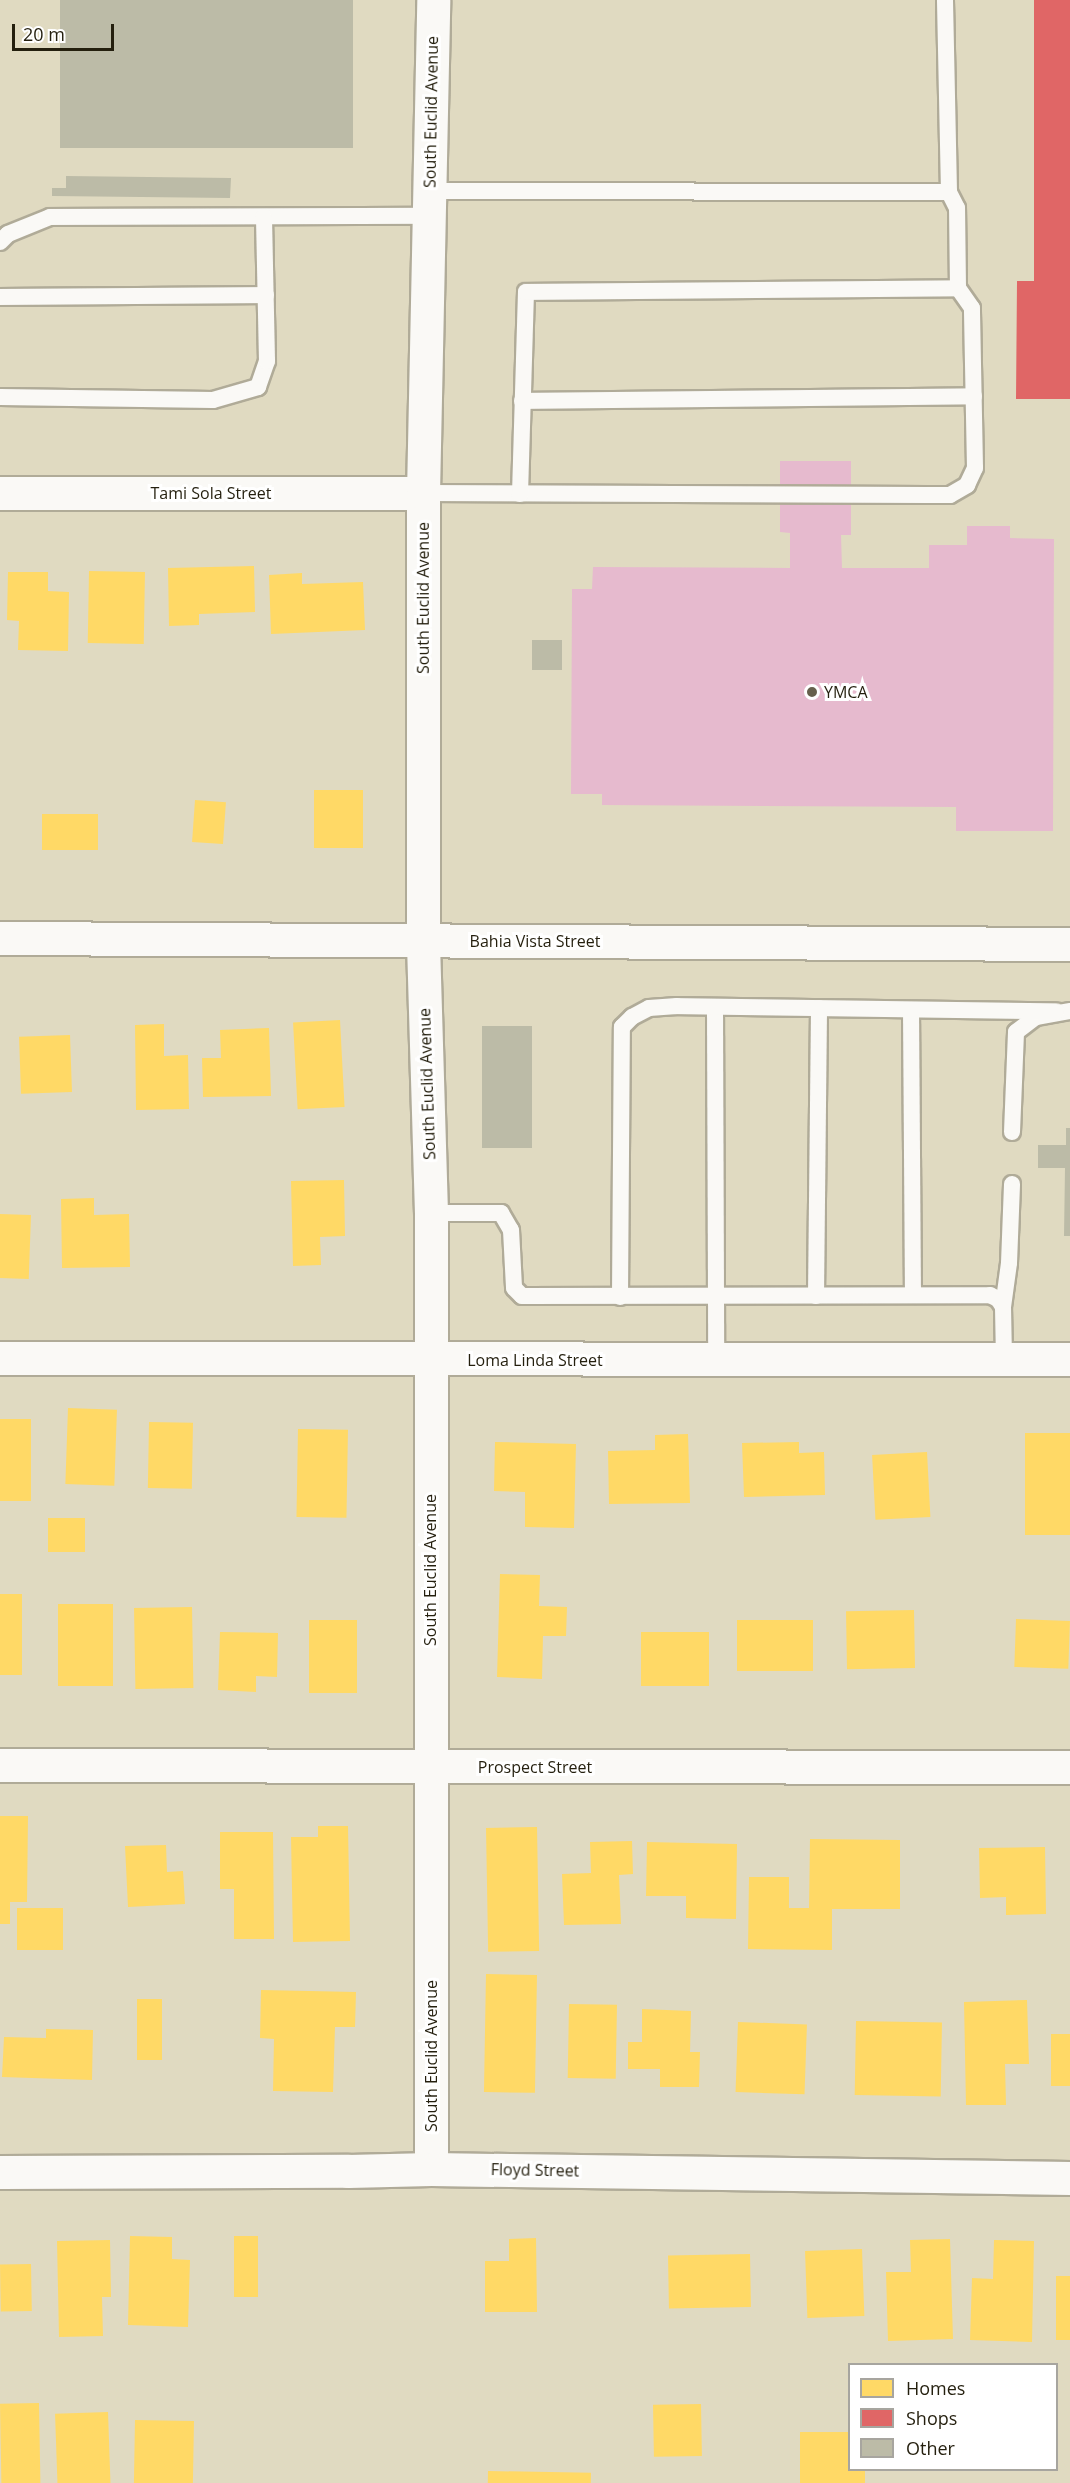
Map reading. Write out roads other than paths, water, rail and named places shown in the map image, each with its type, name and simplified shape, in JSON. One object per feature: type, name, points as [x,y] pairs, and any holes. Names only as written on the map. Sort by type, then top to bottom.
[{"type":"street","name":"South Euclid Avenue","points":[[431,2169],[431,1213],[423,940],[423,493],[433,0]]},
{"type":"street","name":"Tami Sola Street","points":[[0,493],[423,493]]},
{"type":"street","name":"Bahia Vista Street","points":[[0,938],[1070,944]]},
{"type":"street","name":"Loma Linda Street","points":[[0,1358],[1070,1359]]},
{"type":"street","name":"Prospect Street","points":[[0,1765],[432,1764],[1070,1767]]},
{"type":"street","name":"Floyd Street","points":[[0,2172],[431,2169],[1070,2178]]},
{"type":"lane","points":[[423,493],[950,495],[967,485],[975,468],[972,308],[958,288],[957,208],[949,192],[945,0]]},
{"type":"lane","points":[[0,242],[8,234],[50,217],[264,217],[429,203],[949,192]]},
{"type":"lane","points":[[0,397],[213,400],[258,387],[267,361],[264,217]]},
{"type":"lane","points":[[520,494],[526,292],[958,288]]},
{"type":"lane","points":[[0,297],[266,295]]},
{"type":"lane","points":[[522,401],[974,396]]},
{"type":"lane","points":[[620,1296],[622,1027],[632,1017],[649,1008],[715,1007],[1063,1011]]},
{"type":"lane","points":[[715,1007],[716,1360]]},
{"type":"lane","points":[[816,1296],[819,1008]]},
{"type":"lane","points":[[911,1010],[913,1295]]},
{"type":"lane","points":[[1012,1132],[1016,1032],[1036,1017],[1063,1011]]},
{"type":"lane","points":[[1004,1359],[1003,1307],[1009,1263],[1012,1184]]},
{"type":"lane","points":[[431,1213],[501,1213],[511,1230],[514,1288],[522,1296],[990,1295],[998,1299],[1003,1307]]},
{"type":"place","name":"YMCA","points":[[812,692]]}]
